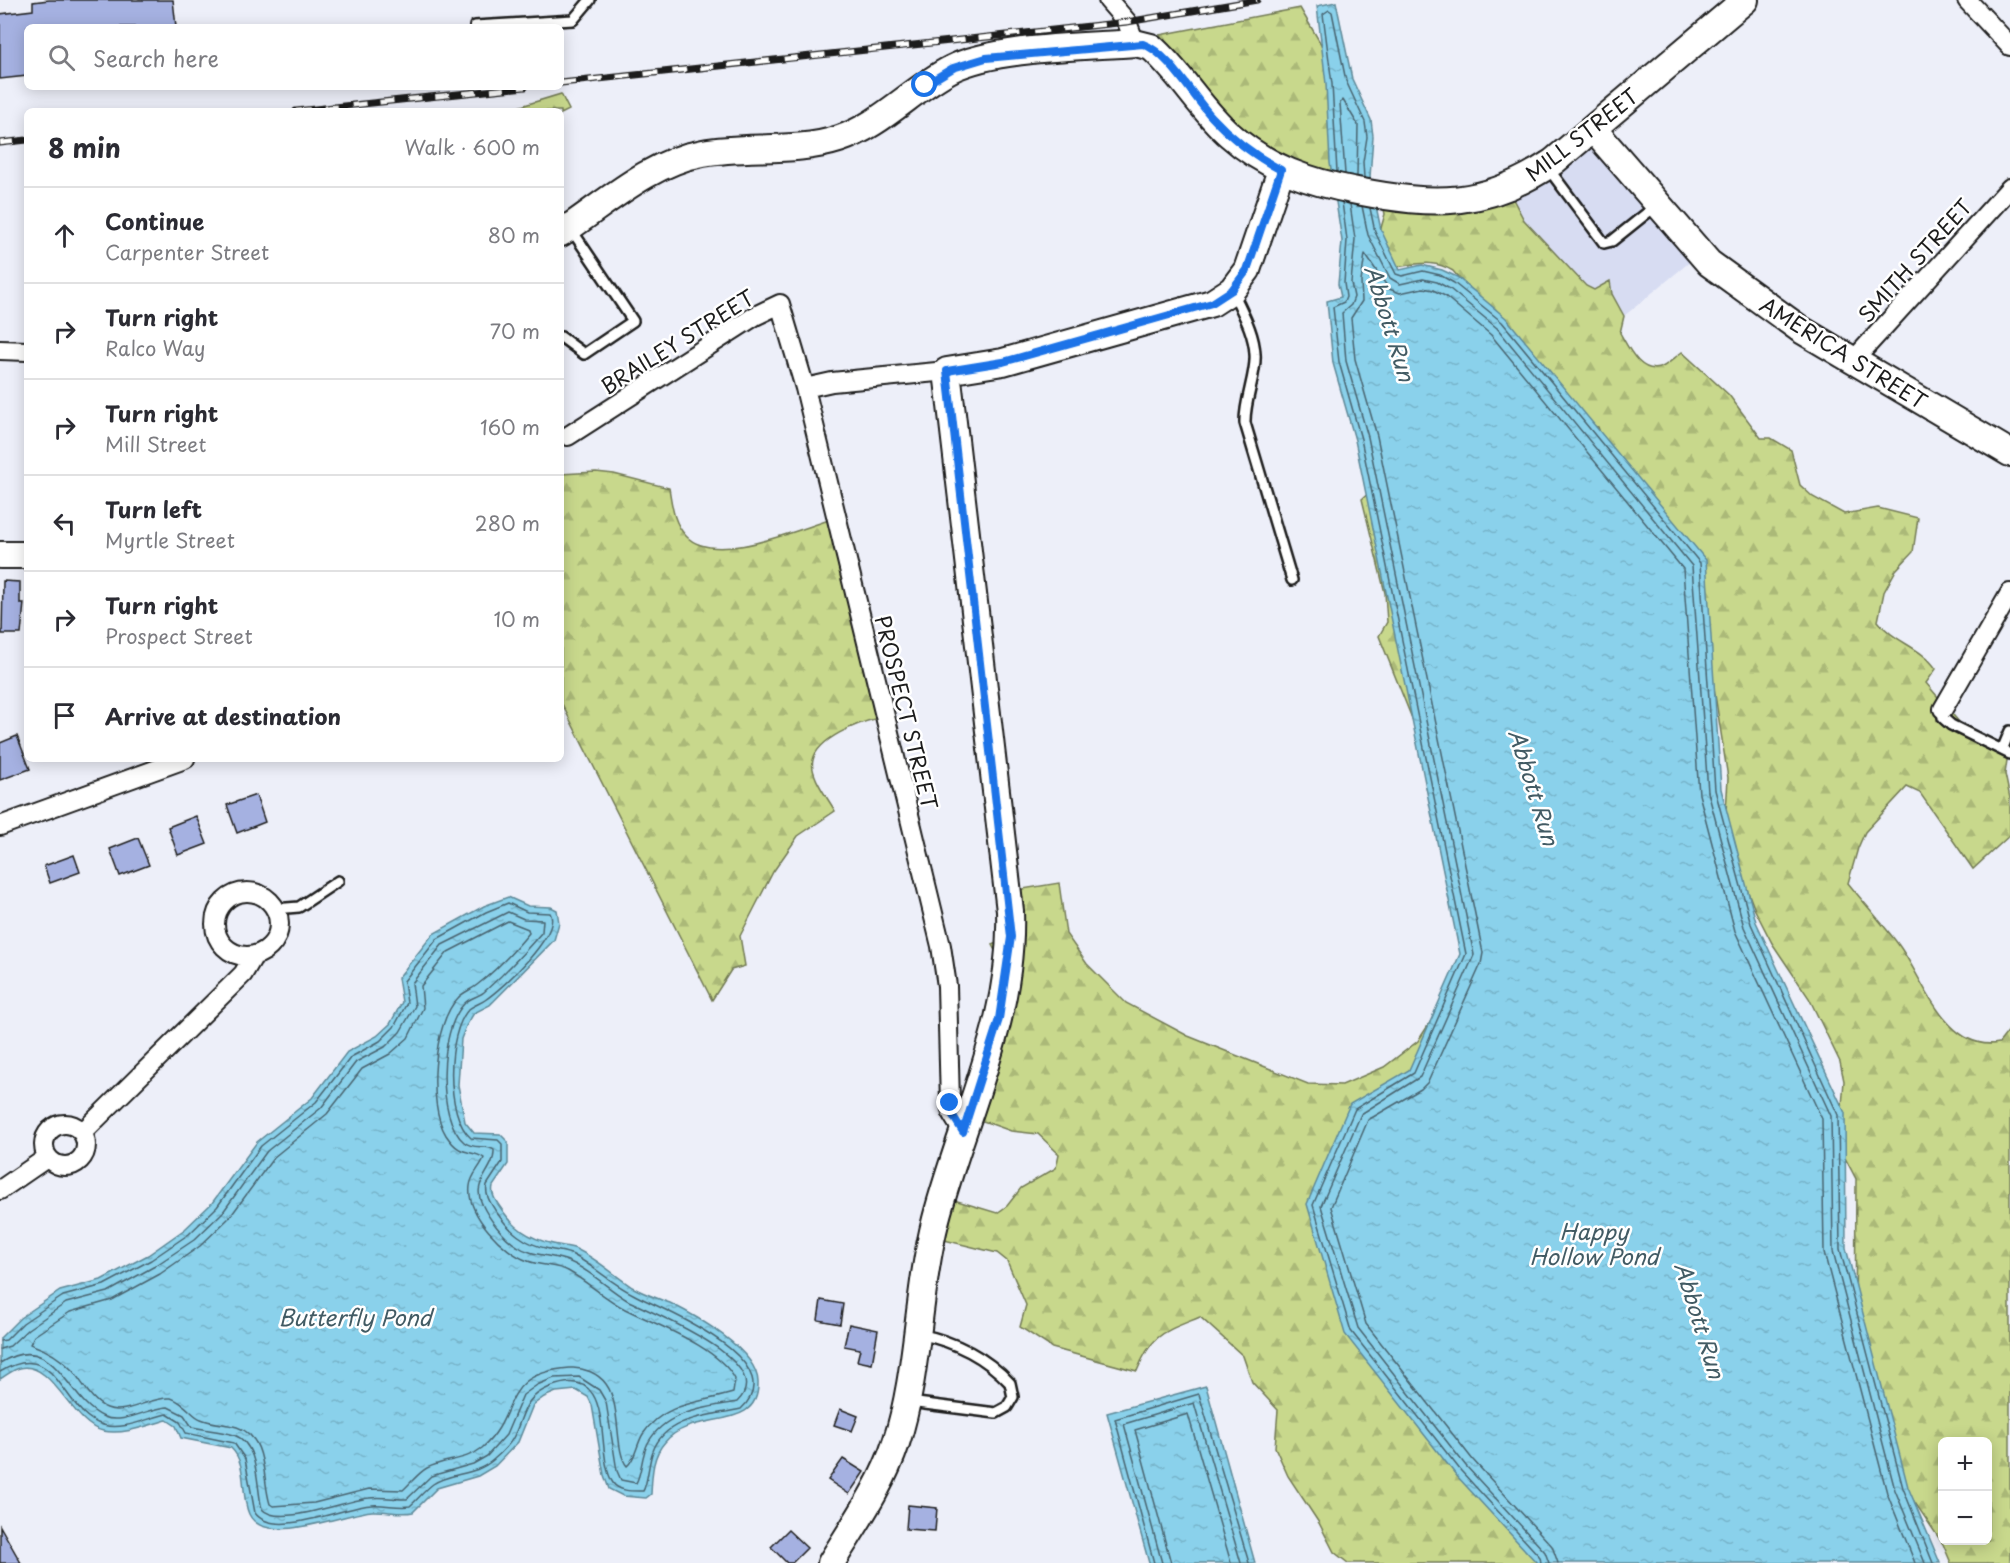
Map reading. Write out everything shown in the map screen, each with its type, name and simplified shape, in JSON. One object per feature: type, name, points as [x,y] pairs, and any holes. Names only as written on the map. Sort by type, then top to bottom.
[{"type":"street","points":[[566,230],[651,172],[689,156],[824,142],[850,135],[940,75],[968,62],[1004,54],[1135,43],[1127,22],[1108,0]]},
{"type":"street","name":"MILL STREET","points":[[1135,43],[1151,47],[1229,134],[1264,161],[1281,170],[1323,185],[1399,199],[1440,201],[1484,195],[1530,178],[1593,129],[1745,0]]},
{"type":"street","points":[[1967,0],[2010,46]]},
{"type":"street","name":"AMERICA STREET","points":[[1593,129],[1709,263],[1800,329],[1852,362],[2010,453]]},
{"type":"street","points":[[805,388],[1003,362],[1194,309],[1232,290],[1247,270],[1255,254],[1281,170]]},
{"type":"street","name":"SMITH STREET","points":[[1852,362],[2010,188]]},
{"type":"street","name":"PROSPECT STREET","points":[[780,304],[805,388],[941,946],[947,986],[950,1103],[952,1114],[963,1132]]},
{"type":"street","name":"BRAILEY STREET","points":[[568,436],[755,316],[780,304]]},
{"type":"street","points":[[0,350],[24,351]]},
{"type":"street","points":[[831,1563],[890,1459],[906,1402],[929,1247],[999,1019],[1011,937],[947,371]]},
{"type":"street","points":[[0,555],[24,555]]},
{"type":"street","points":[[1943,709],[2010,593]]},
{"type":"street","points":[[0,826],[177,762]]},
{"type":"street","points":[[82,1133],[243,974],[253,957],[272,945],[278,936],[280,925],[275,909],[265,897],[245,892],[226,900],[220,907],[215,927],[223,945],[231,952],[253,957]]},
{"type":"street","points":[[70,1125],[82,1133],[85,1151],[78,1162],[58,1165],[48,1157],[45,1151],[46,1137],[56,1127],[70,1125]]},
{"type":"street","points":[[0,1190],[48,1157]]},
{"type":"lane","points":[[517,24],[573,20],[590,0]]},
{"type":"lane","points":[[1546,166],[1604,243],[1612,241],[1657,205]]},
{"type":"lane","points":[[564,339],[584,354],[633,321],[566,230]]},
{"type":"lane","points":[[1232,290],[1250,331],[1256,356],[1244,406],[1245,423],[1292,580]]},
{"type":"lane","points":[[1943,709],[1943,718],[1951,726],[2006,752],[2010,731]]},
{"type":"lane","points":[[275,909],[299,907],[338,880]]},
{"type":"lane","points":[[906,1402],[996,1413],[1006,1407],[1013,1398],[1010,1383],[980,1358],[945,1339],[914,1346]]},
{"type":"shaded area","points":[[1582,133],[1697,256],[1624,316],[1612,294],[1609,281],[1593,290],[1586,286],[1524,220],[1503,180]]},
{"type":"green space","points":[[1300,8],[1321,44],[1330,71],[1338,177],[1284,170],[1144,38]]},
{"type":"green space","points":[[561,94],[569,110],[564,112],[564,108],[515,108]]},
{"type":"green space","points":[[1503,180],[1524,220],[1586,286],[1594,290],[1610,281],[1612,294],[1624,316],[1620,333],[1631,352],[1642,364],[1654,369],[1662,367],[1682,352],[1729,395],[1761,438],[1771,438],[1791,450],[1800,485],[1813,497],[1844,514],[1878,508],[1918,518],[1913,552],[1896,570],[1884,592],[1878,621],[1891,634],[1930,661],[1936,669],[1926,683],[1965,729],[2009,746],[2005,774],[2010,798],[2010,835],[1973,869],[1920,793],[1907,787],[1865,832],[1848,883],[1898,944],[1938,1010],[1950,1025],[1964,1036],[1980,1043],[1999,1043],[2010,1029],[2010,1563],[1951,1563],[1943,1545],[1992,1545],[1992,1437],[1938,1437],[1938,1537],[1905,1488],[1855,1346],[1856,1179],[1842,1152],[1840,1131],[1844,1081],[1840,1062],[1809,998],[1772,943],[1755,910],[1743,879],[1726,812],[1728,778],[1700,598],[1608,455],[1598,427],[1585,425],[1453,271],[1431,263],[1393,267],[1379,235],[1385,214],[1380,192],[1438,194]]},
{"type":"green space","points":[[596,472],[614,474],[669,488],[674,513],[682,531],[699,544],[716,548],[756,543],[829,520],[878,718],[830,738],[816,752],[813,760],[814,772],[835,811],[798,836],[773,872],[740,936],[745,966],[731,970],[712,1000],[564,708],[564,474]]},
{"type":"green space","points":[[1370,492],[1415,621],[1550,1563],[1348,1563],[1334,1552],[1319,1523],[1288,1476],[1275,1447],[1278,1410],[1252,1382],[1243,1356],[1200,1317],[1177,1326],[1154,1341],[1137,1371],[1052,1348],[1020,1327],[1026,1305],[1007,1261],[997,1253],[932,1237],[944,1197],[997,1213],[1007,1206],[1021,1188],[1056,1168],[1059,1154],[1038,1134],[1011,1131],[969,1116],[1001,962],[992,945],[1004,940],[1005,892],[1059,883],[1066,934],[1087,964],[1126,1003],[1188,1036],[1308,1084],[1342,1085],[1384,1067],[1418,1041],[1464,970],[1419,736],[1379,636],[1387,622],[1385,593],[1362,499]]},
{"type":"water","name":"Happy Hollow Pond","points":[[1336,2],[1352,79],[1371,120],[1373,136],[1370,177],[1381,230],[1400,270],[1422,265],[1442,270],[1457,277],[1506,318],[1706,560],[1721,789],[1756,922],[1845,1113],[1846,1248],[1908,1487],[1940,1563],[1537,1563],[1456,1475],[1345,1334],[1307,1204],[1350,1104],[1409,1070],[1460,954],[1355,440],[1333,363],[1327,301],[1341,297],[1338,284],[1342,241],[1330,163],[1326,84],[1317,6]]},
{"type":"water","name":"Butterfly Pond","points":[[508,897],[528,906],[551,907],[557,910],[559,923],[554,940],[490,1005],[474,1013],[461,1039],[458,1085],[465,1122],[474,1133],[500,1134],[508,1142],[508,1164],[493,1186],[494,1197],[511,1221],[522,1231],[544,1242],[573,1248],[583,1253],[632,1287],[681,1309],[709,1325],[737,1346],[755,1370],[758,1382],[756,1398],[748,1409],[737,1415],[677,1432],[665,1442],[657,1454],[652,1473],[651,1494],[646,1498],[623,1496],[609,1489],[604,1475],[592,1405],[588,1397],[576,1390],[556,1392],[533,1405],[518,1442],[495,1466],[478,1476],[437,1488],[413,1512],[372,1511],[287,1529],[257,1524],[249,1514],[240,1462],[231,1448],[181,1438],[176,1426],[167,1420],[127,1431],[103,1431],[82,1418],[53,1383],[32,1368],[17,1369],[0,1379],[0,1338],[20,1318],[60,1291],[101,1280],[148,1255],[185,1229],[212,1203],[257,1142],[312,1098],[347,1052],[377,1036],[390,1024],[402,1002],[398,978],[433,934],[484,906]]},
{"type":"water","points":[[1206,1386],[1255,1563],[1149,1563],[1107,1413]]},
{"type":"building","points":[[173,0],[176,24],[24,24],[24,76],[0,79],[0,14],[33,10],[33,2]]},
{"type":"building","points":[[3,581],[20,582],[20,603],[24,603],[21,634],[2,634]]},
{"type":"building","points":[[17,736],[24,754],[24,762],[27,762],[30,769],[0,780],[0,743]]},
{"type":"building","points":[[256,795],[265,822],[237,833],[227,805]]},
{"type":"building","points":[[196,816],[207,844],[178,855],[168,827]]},
{"type":"building","points":[[138,838],[149,865],[120,876],[110,849]]},
{"type":"building","points":[[74,855],[80,872],[50,883],[44,866]]},
{"type":"building","points":[[821,1300],[843,1304],[840,1324],[818,1320]]},
{"type":"building","points":[[849,1324],[878,1330],[872,1364],[857,1361],[860,1349],[844,1346]]},
{"type":"building","points":[[840,1409],[858,1416],[852,1431],[834,1425]]},
{"type":"building","points":[[843,1459],[864,1472],[849,1494],[828,1480]]},
{"type":"building","points":[[908,1505],[937,1508],[935,1531],[906,1529]]},
{"type":"building","points":[[0,1526],[21,1563],[0,1563]]},
{"type":"building","points":[[788,1530],[807,1548],[792,1563],[787,1563],[771,1547]]},
{"type":"railway","points":[[564,83],[1127,22],[1257,0]]},
{"type":"railway","points":[[325,108],[496,90]]},
{"type":"railway","points":[[0,143],[24,140]]},
{"type":"route","points":[[925,85],[968,62],[1004,54],[1143,44],[1151,47],[1164,59],[1198,101],[1229,134],[1264,161],[1281,170],[1255,254],[1247,270],[1232,290],[1212,303],[988,366],[947,371],[1010,911],[1011,937],[999,1019],[963,1132],[952,1114],[950,1103]]},
{"type":"water label","name":"Abbott Run","points":[[1391,323]]},
{"type":"water label","name":"Abbott Run","points":[[1535,787]]},
{"type":"water label","name":"Abbott Run","points":[[1701,1320]]}]
